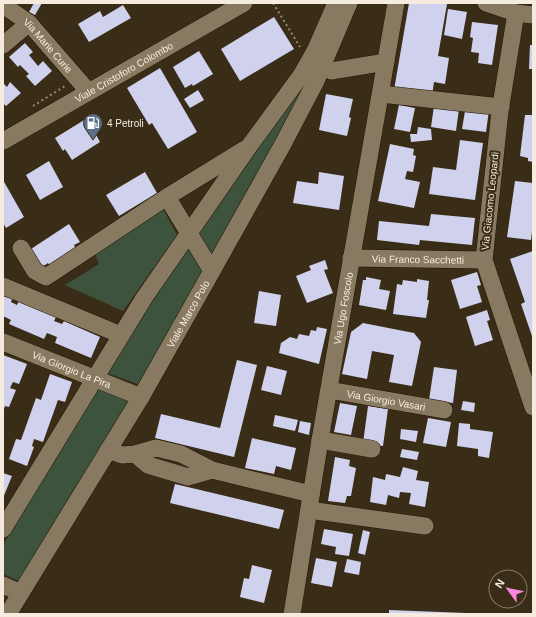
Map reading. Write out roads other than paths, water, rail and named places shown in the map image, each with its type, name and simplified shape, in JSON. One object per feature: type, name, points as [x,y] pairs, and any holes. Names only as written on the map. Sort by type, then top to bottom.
[{"type":"street","name":"Viale Cristoforo Colombo","points":[[3,141],[244,3]]},
{"type":"street","name":"Via Ugo Foscolo","points":[[292,614],[320,440],[396,3]]},
{"type":"street","points":[[486,3],[516,12],[533,15]]},
{"type":"street","name":"Viale Marco Polo","points":[[8,614],[140,397],[284,144],[323,67],[338,4]]},
{"type":"street","name":"Viale Marco Polo","points":[[6,519],[95,379],[144,298],[250,145],[302,74],[338,4]]},
{"type":"street","name":"Via Marie Curie","points":[[3,5],[29,23],[88,91]]},
{"type":"street","name":"Via Giacomo Leopardi","points":[[516,12],[501,107],[484,260],[533,407]]},
{"type":"street","points":[[3,45],[29,23]]},
{"type":"street","points":[[323,67],[331,70],[386,62]]},
{"type":"street","points":[[381,94],[501,107]]},
{"type":"street","points":[[21,248],[35,271],[46,276],[250,145]]},
{"type":"street","points":[[167,197],[212,272]]},
{"type":"street","name":"Via Franco Sacchetti","points":[[351,258],[484,260]]},
{"type":"street","points":[[3,286],[121,334]]},
{"type":"street","name":"Via Giorgio La Pira","points":[[3,342],[140,397]]},
{"type":"street","name":"Via Giorgio Vasari","points":[[329,390],[444,410]]},
{"type":"street","points":[[320,440],[372,450]]},
{"type":"street","points":[[108,450],[122,455],[135,454],[148,465],[188,477],[212,470],[310,502],[425,526]]},
{"type":"street","points":[[3,585],[21,592]]},
{"type":"place","name":"4 Petroli","points":[[93,140]]}]
